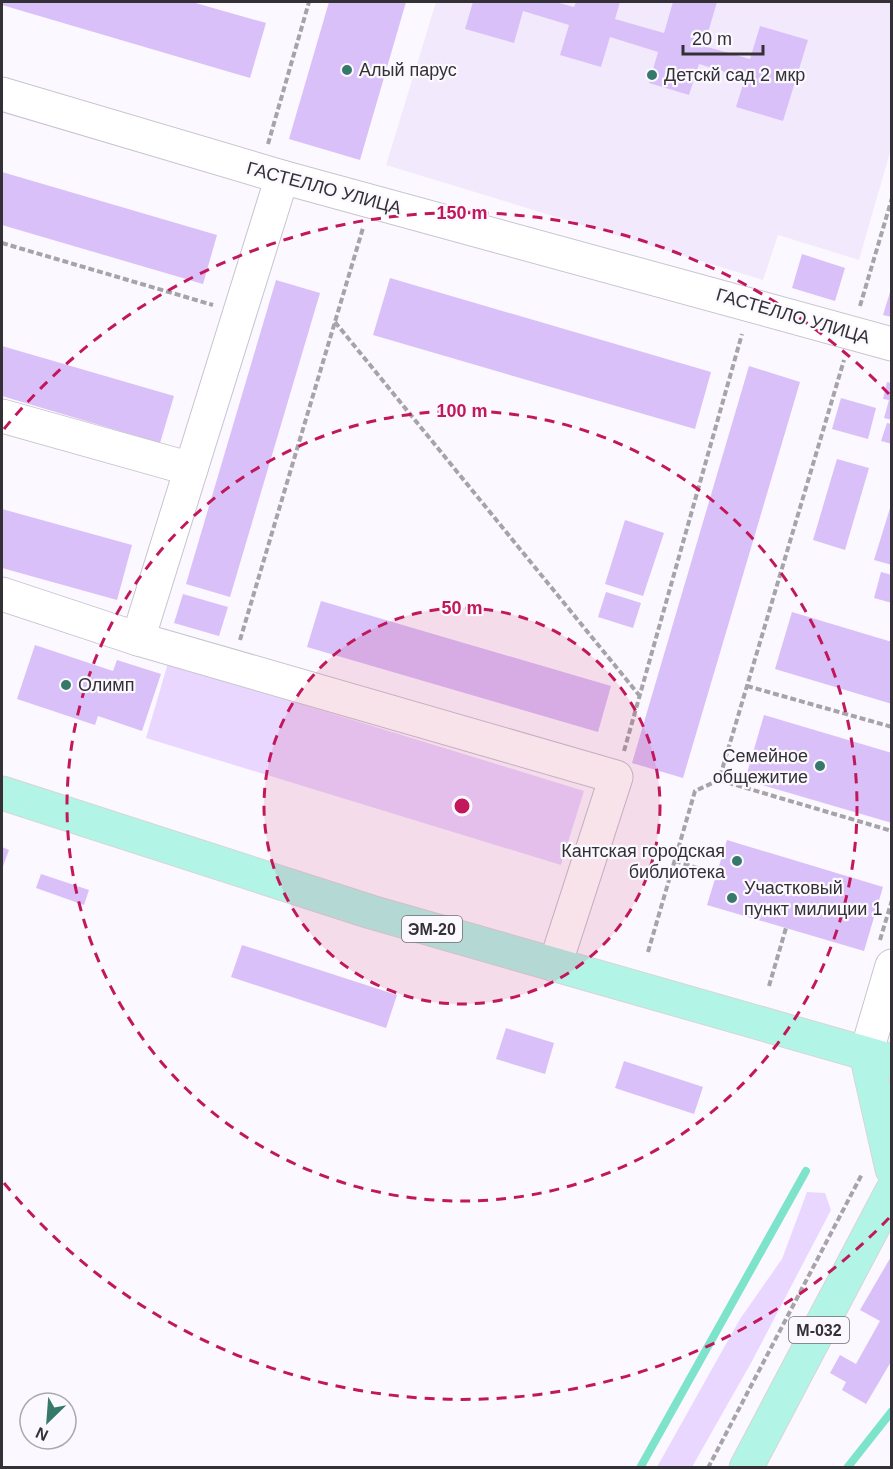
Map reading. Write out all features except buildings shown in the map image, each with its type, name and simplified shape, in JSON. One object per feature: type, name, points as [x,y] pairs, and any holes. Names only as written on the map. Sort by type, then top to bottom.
[{"type":"main road","name":"ЭМ-20","points":[[2,793],[360,909],[879,1058]]},
{"type":"main road","points":[[877,1171],[879,1058]]},
{"type":"main road","name":"M-032","points":[[754,1464],[891,1191]]},
{"type":"street","name":"ГАСТЕЛЛО УЛИЦА","points":[[2,94],[271,174],[891,344]]},
{"type":"street","points":[[138,639],[240,313],[271,174]]},
{"type":"street","points":[[2,416],[191,469]]},
{"type":"street","points":[[2,594],[138,639],[616,777],[555,965]]},
{"type":"street","points":[[879,1058],[891,966]]},
{"type":"path","points":[[271,174],[309,2]]},
{"type":"path","points":[[719,780],[891,198]]},
{"type":"path","points":[[232,667],[371,201]]},
{"type":"path","points":[[2,243],[240,313]]},
{"type":"path","points":[[616,777],[751,304]]},
{"type":"path","points":[[335,321],[639,696]]},
{"type":"path","points":[[747,686],[891,727]]},
{"type":"path","points":[[648,952],[695,792],[719,780],[891,831]]},
{"type":"path","points":[[675,861],[717,874]]},
{"type":"path","points":[[769,986],[786,928]]},
{"type":"path","points":[[708,1467],[877,1171]]},
{"type":"shaded area","name":"Детскй сад 2 мкр","points":[[436,2],[891,2],[891,149],[859,260],[778,235],[763,280],[386,165]]},
{"type":"shaded area","points":[[168,663],[584,791],[561,865],[146,738]]},
{"type":"shaded area","points":[[807,1192],[825,1193],[831,1210],[751,1363],[692,1467],[657,1467],[740,1319],[782,1259]]},
{"type":"waterway","points":[[640,1468],[806,1171]]},
{"type":"waterway","points":[[847,1468],[892,1411]]},
{"type":"place","name":"Алый парус","points":[[347,70]]},
{"type":"place","name":"Детскй сад 2 мкр","points":[[652,75]]},
{"type":"place","name":"Олимп","points":[[66,685]]},
{"type":"place","name":"Семейное общежитие","points":[[820,766]]},
{"type":"place","name":"Кантская городская библиотека","points":[[737,861]]},
{"type":"place","name":"Участковый пункт милиции 1","points":[[732,898]]}]
